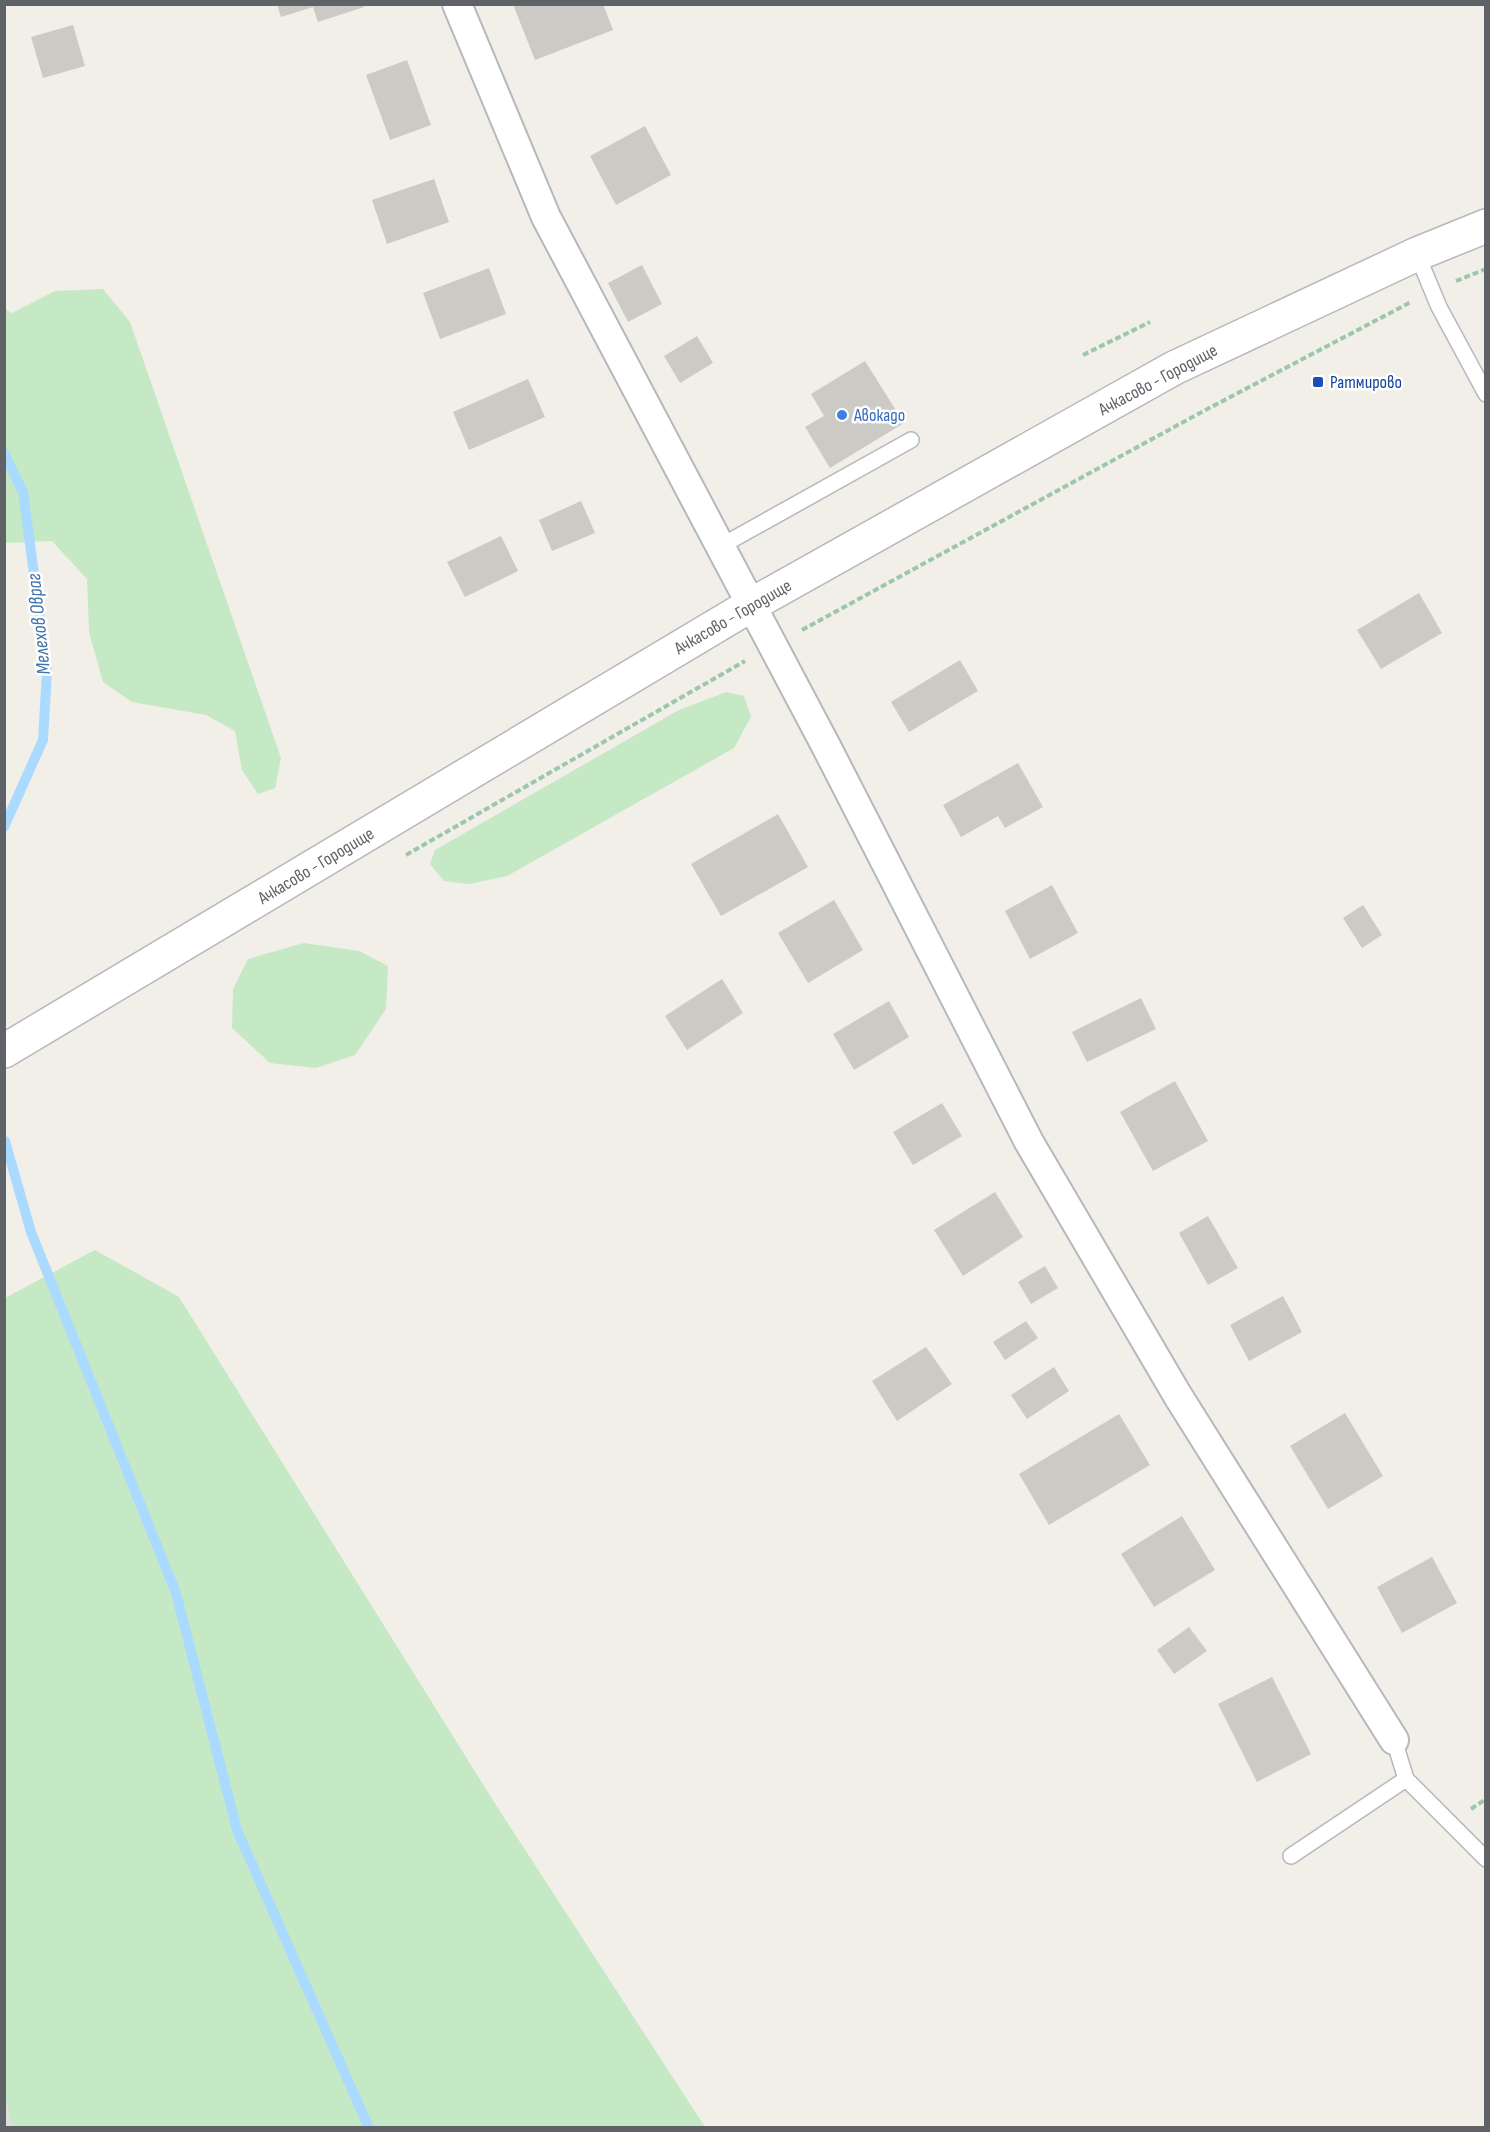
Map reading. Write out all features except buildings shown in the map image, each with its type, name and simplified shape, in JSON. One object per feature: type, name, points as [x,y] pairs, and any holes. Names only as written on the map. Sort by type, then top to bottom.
[{"type":"street","points":[[457,4],[546,217],[640,398],[721,546],[1029,1142],[1178,1396],[1394,1740]]},
{"type":"street","name":"Ачкасово - Городище","points":[[4,1051],[751,605],[1174,368],[1417,254],[1485,226]]},
{"type":"lane","points":[[1417,254],[1432,291],[1485,394]]},
{"type":"lane","points":[[721,546],[911,440]]},
{"type":"lane","points":[[1394,1740],[1406,1779],[1485,1859]]},
{"type":"lane","points":[[1291,1856],[1406,1779]]},
{"type":"path","points":[[403,856],[772,645],[1198,414],[1432,291],[1485,269]]},
{"type":"path","points":[[1083,355],[1150,322]]},
{"type":"shaded area","points":[[5,2091],[13,2127],[5,2127]]},
{"type":"green space","points":[[103,289],[130,322],[281,758],[275,788],[258,794],[242,770],[235,731],[206,715],[132,702],[103,682],[89,632],[87,579],[52,541],[5,543],[5,309],[12,313],[55,291]]},
{"type":"green space","points":[[726,692],[744,696],[751,717],[734,748],[507,876],[469,884],[444,881],[430,864],[435,850],[679,710]]},
{"type":"green space","points":[[304,943],[359,951],[388,966],[386,1009],[355,1055],[316,1068],[270,1063],[232,1028],[233,989],[248,959]]},
{"type":"green space","points":[[95,1250],[179,1297],[494,1802],[705,2127],[13,2127],[4,2091],[5,1298]]},
{"type":"waterway","name":"Мелехов Овраг","points":[[4,453],[23,492],[47,671],[43,740],[4,827]]},
{"type":"waterway","points":[[5,1141],[31,1232],[176,1593],[237,1830],[369,2128]]},
{"type":"place","name":"Ратмирово","points":[[1318,382]]},
{"type":"place","name":"Авокадо","points":[[842,415]]}]
